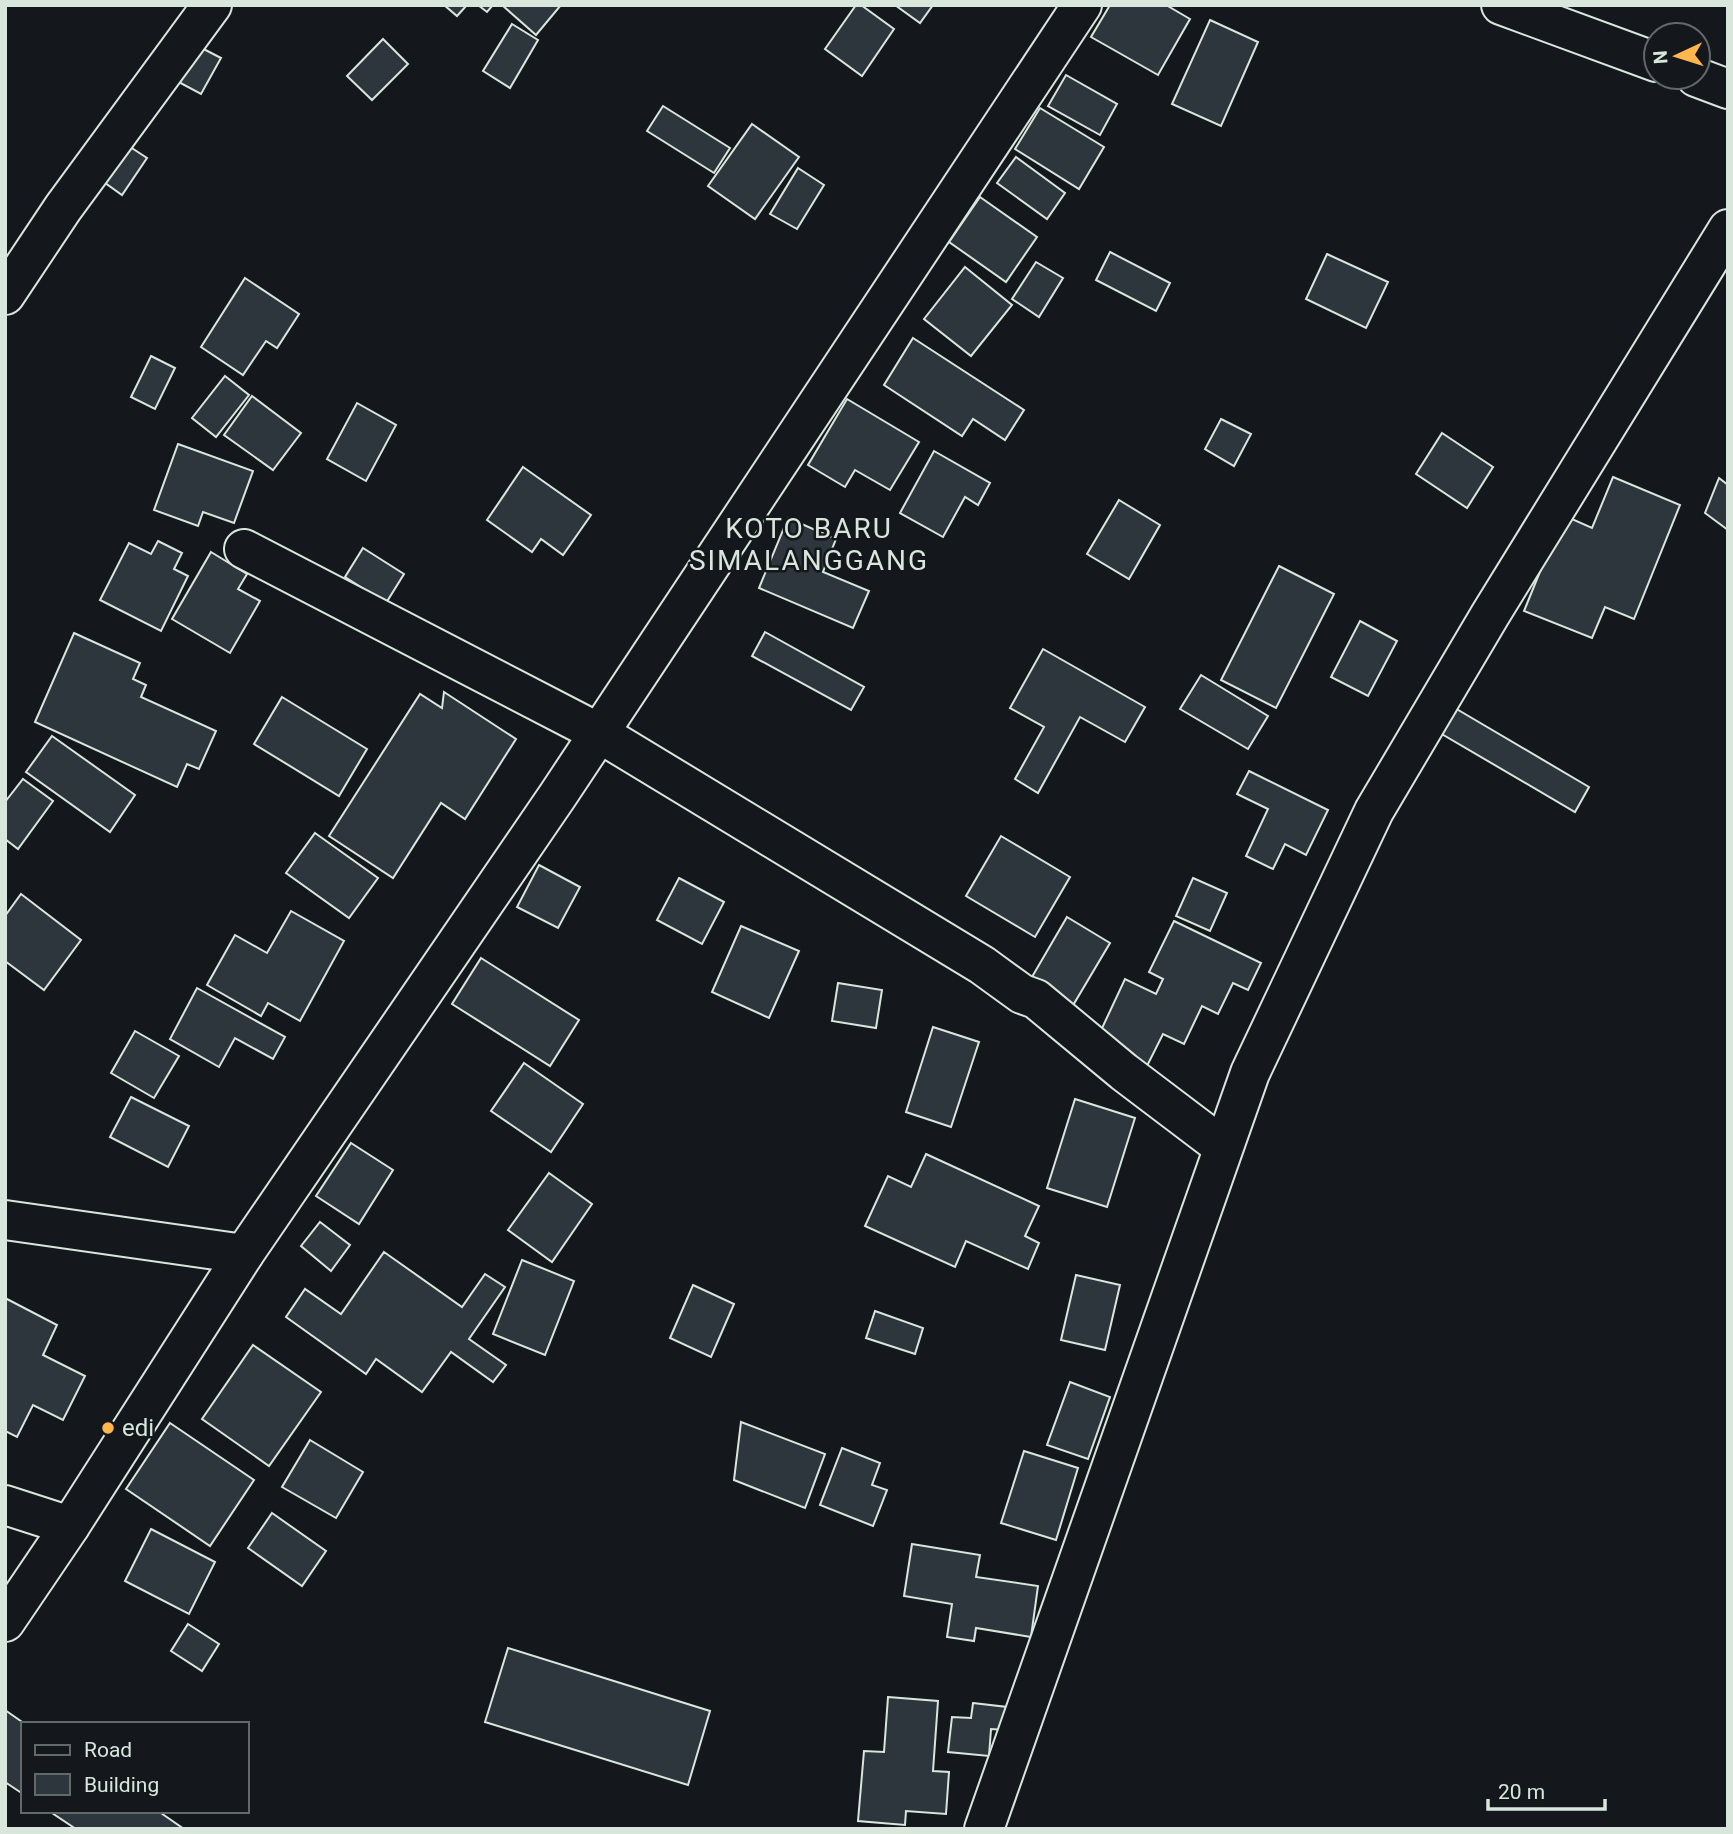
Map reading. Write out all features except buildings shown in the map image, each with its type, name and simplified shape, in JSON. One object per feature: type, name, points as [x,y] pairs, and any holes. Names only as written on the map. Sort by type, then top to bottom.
[{"type":"street","points":[[5,295],[62,208],[212,5]]},
{"type":"street","points":[[5,1622],[70,1526],[244,1254],[599,733],[1083,5]]},
{"type":"street","points":[[1501,5],[1642,57]]},
{"type":"street","points":[[984,1829],[1250,1073],[1374,811],[1490,615],[1728,229]]},
{"type":"street","points":[[244,549],[599,733],[982,965],[1022,994],[1036,999],[1124,1072],[1223,1147]]},
{"type":"street","points":[[5,1220],[244,1254]]},
{"type":"street","points":[[5,1505],[70,1526]]},
{"type":"place","name":"edi","points":[[108,1428]]},
{"type":"district","name":"KOTO BARU SIMALANGGANG","points":[[809,544]]}]
